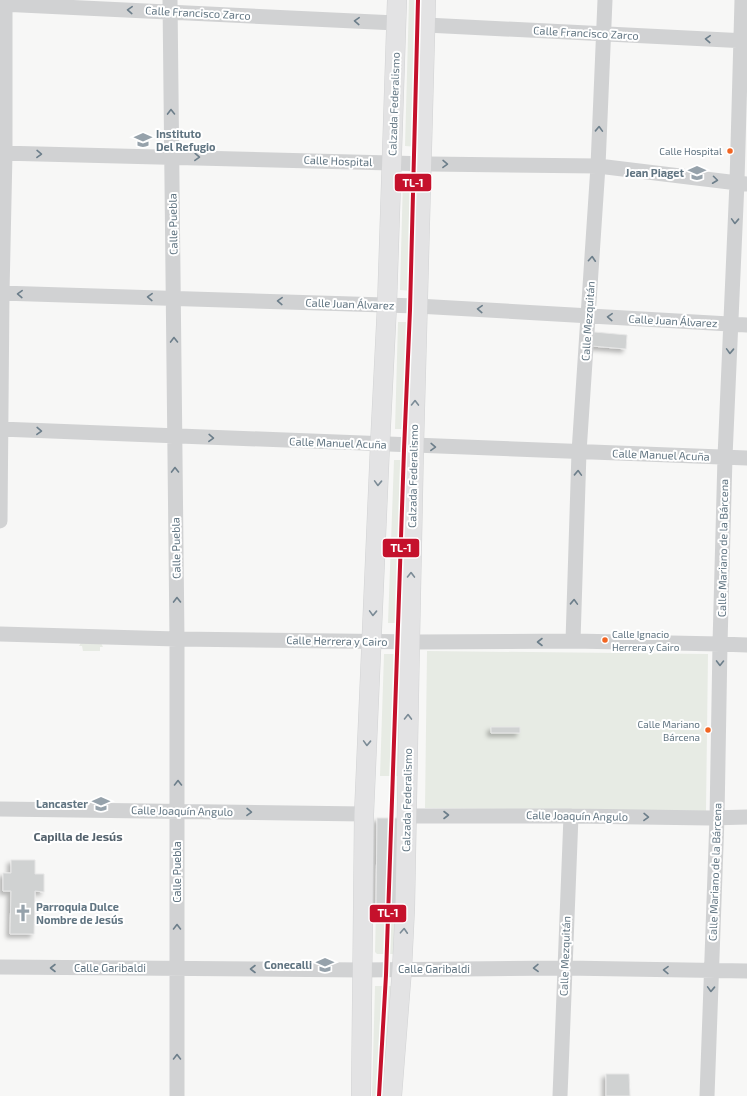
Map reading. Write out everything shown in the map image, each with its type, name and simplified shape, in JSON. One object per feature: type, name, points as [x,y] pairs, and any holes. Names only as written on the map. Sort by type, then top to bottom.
[{"type":"main road","name":"Calzada Federalismo","points":[[360,1096],[364,814],[387,305],[397,0]]},
{"type":"main road","name":"Calzada Federalismo","points":[[392,1096],[402,970],[405,908],[417,306],[426,0]]},
{"type":"street","name":"Calle Mezquitán","points":[[572,641],[578,452],[598,166],[605,0]]},
{"type":"street","name":"Calle Mariano de la Bárcena","points":[[707,1096],[717,818],[725,457],[731,324],[742,183],[744,41],[742,0]]},
{"type":"street","name":"Calle Francisco Zarco","points":[[3,3],[170,6],[396,23]]},
{"type":"street","points":[[0,521],[3,3]]},
{"type":"street","name":"Calle Puebla","points":[[170,6],[177,639],[177,1096]]},
{"type":"street","name":"Calle Francisco Zarco","points":[[426,25],[744,41]]},
{"type":"street","name":"Calle Hospital","points":[[2,153],[421,164],[598,166],[742,183]]},
{"type":"street","name":"Calle Juan Álvarez","points":[[1,293],[417,306],[747,325]]},
{"type":"street","name":"Calle Manuel Acuña","points":[[1,429],[747,458]]},
{"type":"street","name":"Calle Herrera y Cairo","points":[[0,634],[177,639],[410,642],[572,641],[747,645]]},
{"type":"street","name":"Calle Joaquín Angulo","points":[[0,809],[364,814]]},
{"type":"street","name":"Calle Joaquín Angulo","points":[[407,816],[747,817]]},
{"type":"street","name":"Calle Mezquitán","points":[[560,1096],[571,816]]},
{"type":"street","name":"Calle Garibaldi","points":[[0,967],[362,970],[565,968],[747,971]]},
{"type":"shaded area","points":[[409,0],[423,0],[419,147],[405,146]]},
{"type":"shaded area","points":[[403,179],[418,180],[414,291],[400,290]]},
{"type":"shaded area","points":[[398,322],[413,322],[409,429],[395,429]]},
{"type":"shaded area","points":[[394,460],[409,460],[404,623],[388,623]]},
{"type":"shaded area","points":[[82,641],[100,641],[103,647],[100,647],[100,651],[83,651],[82,646],[79,646]]},
{"type":"shaded area","points":[[427,651],[708,654],[706,811],[425,808]]},
{"type":"shaded area","points":[[384,654],[403,654],[401,776],[380,776]]},
{"type":"shaded area","points":[[376,909],[401,909],[397,954],[377,954],[375,952]]},
{"type":"shaded area","points":[[375,986],[397,986],[388,1096],[372,1096]]},
{"type":"building","points":[[594,332],[627,335],[626,349],[592,346]]},
{"type":"building","points":[[491,727],[520,727],[520,733],[491,733]]},
{"type":"building","points":[[377,818],[402,818],[401,909],[376,909]]},
{"type":"building","name":"Parroquia Dulce Nombre de Jesús","points":[[11,860],[35,860],[35,874],[44,874],[44,892],[35,891],[34,934],[10,934],[11,891],[3,891],[3,873],[11,873]]},
{"type":"building","points":[[606,1074],[629,1074],[630,1096],[606,1096]]},
{"type":"transit line","name":"TL-1","points":[[379,1096],[386,975],[410,310],[418,0]]},
{"type":"place","name":"Instituto Del Refugio","points":[[143,140]]},
{"type":"place","name":"Calle Hospital","points":[[730,151]]},
{"type":"place","name":"Jean Piaget","points":[[697,173]]},
{"type":"place","name":"Calle Ignacio Herrera y Cairo","points":[[605,640]]},
{"type":"place","name":"Calle Mariano Bárcena","points":[[708,730]]},
{"type":"place","name":"Lancaster","points":[[101,804]]},
{"type":"place","name":"Parroquia Dulce Nombre de Jesús","points":[[23,913]]},
{"type":"place","name":"Conecalli","points":[[325,965]]},
{"type":"district","name":"Capilla de Jesús","points":[[78,837]]}]
